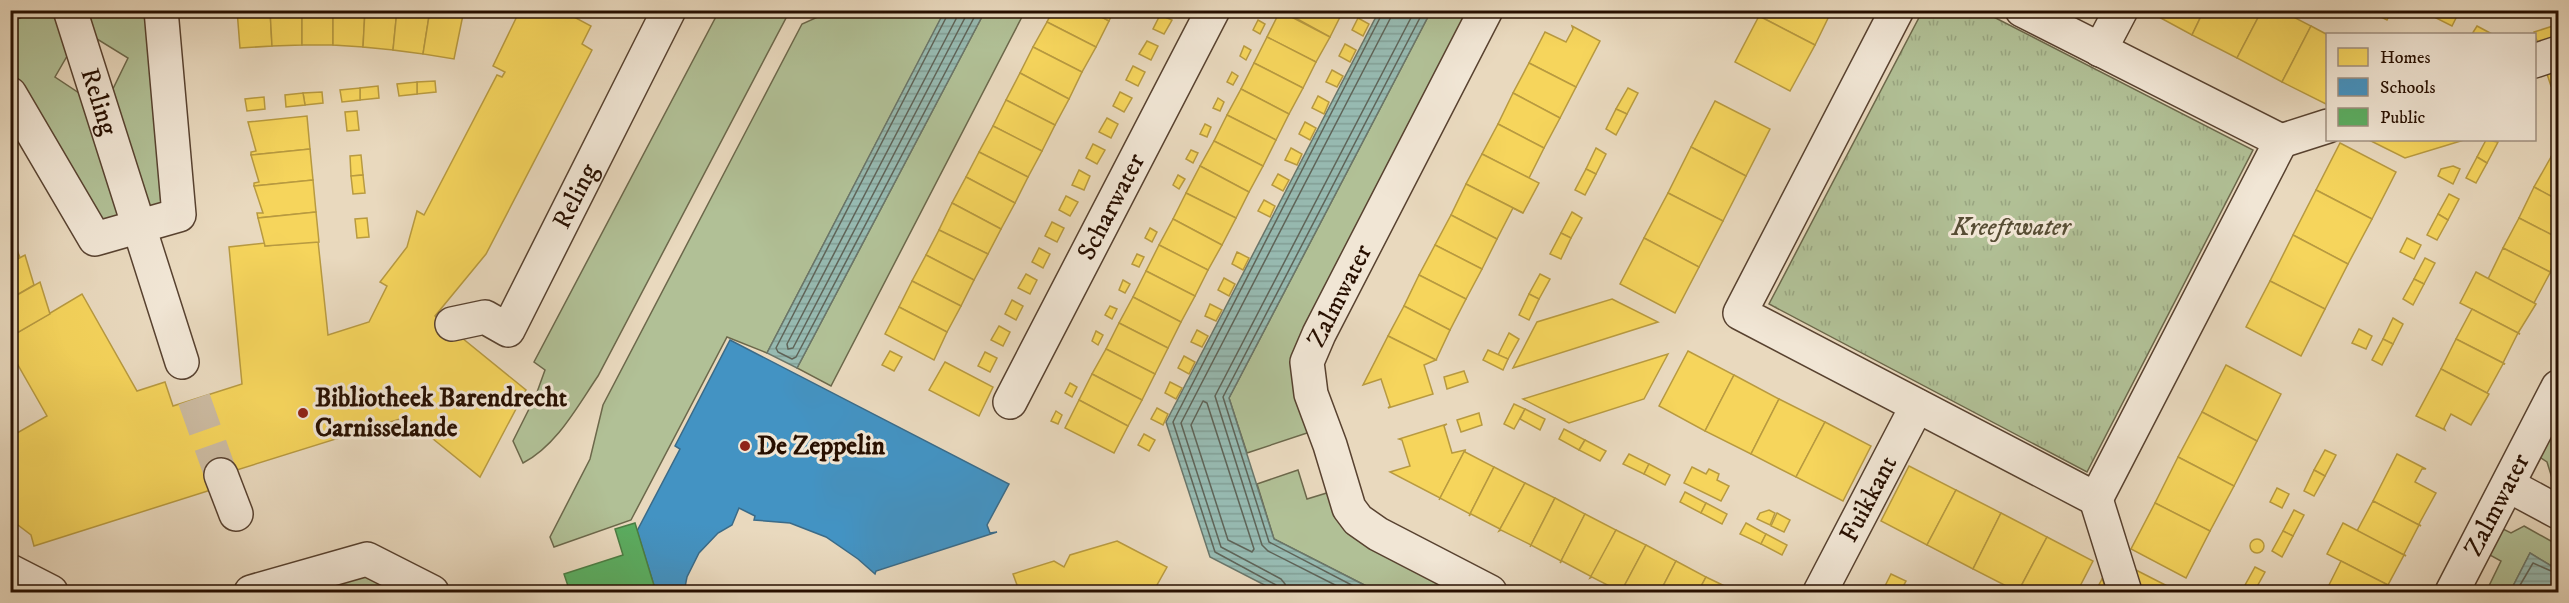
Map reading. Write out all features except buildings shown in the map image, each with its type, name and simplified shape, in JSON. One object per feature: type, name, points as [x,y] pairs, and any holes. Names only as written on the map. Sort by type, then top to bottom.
[{"type":"street","name":"Reling","points":[[70,10],[182,362]]},
{"type":"street","points":[[10,94],[95,239],[179,215],[161,10]]},
{"type":"street","name":"Reling","points":[[453,324],[485,317],[508,330],[669,10]]},
{"type":"street","name":"Scharwater","points":[[1010,402],[1213,10]]},
{"type":"street","name":"Zalmwater","points":[[1486,10],[1319,334],[1307,362],[1311,394],[1330,445],[1349,508],[1358,520],[1378,534],[1490,592]]},
{"type":"street","points":[[1897,10],[1740,313],[2096,499]]},
{"type":"street","points":[[2022,10],[2281,141],[2326,127]]},
{"type":"street","points":[[2100,50],[2121,10]]},
{"type":"street","points":[[2536,61],[2559,53]]},
{"type":"street","points":[[2125,592],[2096,499],[2281,141]]},
{"type":"street","name":"Zalmwater","points":[[2452,592],[2559,387]]},
{"type":"street","name":"Fuikkant","points":[[1820,592],[1917,406]]},
{"type":"street","points":[[221,475],[236,514]]},
{"type":"street","points":[[2508,485],[2559,512]]},
{"type":"street","points":[[251,592],[367,559],[432,592]]},
{"type":"street","points":[[10,572],[51,592]]},
{"type":"green space","name":"Kreeftwater","points":[[1923,10],[1982,11],[2253,150],[2087,472],[1769,304]]},
{"type":"green space","points":[[37,11],[56,11],[70,51],[55,77],[85,97],[125,216],[97,222],[11,68],[10,22]]},
{"type":"green space","points":[[78,11],[145,11],[165,206],[140,212],[107,101],[128,58],[84,31]]},
{"type":"green space","points":[[719,11],[786,11],[786,18],[598,376],[556,436],[523,463],[513,441],[536,395],[545,370],[534,362]]},
{"type":"green space","points":[[831,11],[945,11],[767,353],[727,337],[631,520],[554,547],[550,537],[590,459],[603,405],[802,24]]},
{"type":"green space","points":[[985,11],[1025,11],[831,386],[797,368]]},
{"type":"green space","points":[[1431,11],[1471,11],[1293,360],[1295,387],[1310,432],[1247,453],[1229,398]]},
{"type":"green space","points":[[2558,416],[2558,482],[2552,478],[2547,462],[2538,456]]},
{"type":"green space","points":[[1298,470],[1307,499],[1330,492],[1341,524],[1348,533],[1460,592],[1378,592],[1274,539],[1257,484]]},
{"type":"green space","points":[[2524,526],[2558,545],[2558,570],[2530,553],[2510,592],[2486,592],[2501,561],[2488,554],[2501,528],[2511,533]]},
{"type":"green space","points":[[365,575],[397,592],[306,592]]},
{"type":"water","points":[[945,10],[985,11],[797,368],[767,353]]},
{"type":"water","points":[[1379,11],[1431,11],[1229,398],[1274,539],[1378,592],[1278,592],[1210,557],[1166,422]]},
{"type":"water","points":[[2530,553],[2558,570],[2558,592],[2510,592]]},
{"type":"tunnel","points":[[194,399],[221,475]]},
{"type":"place","name":"Bibliotheek Barendrecht Carnisselande","points":[[303,413]]},
{"type":"place","name":"De Zeppelin","points":[[745,446]]}]
